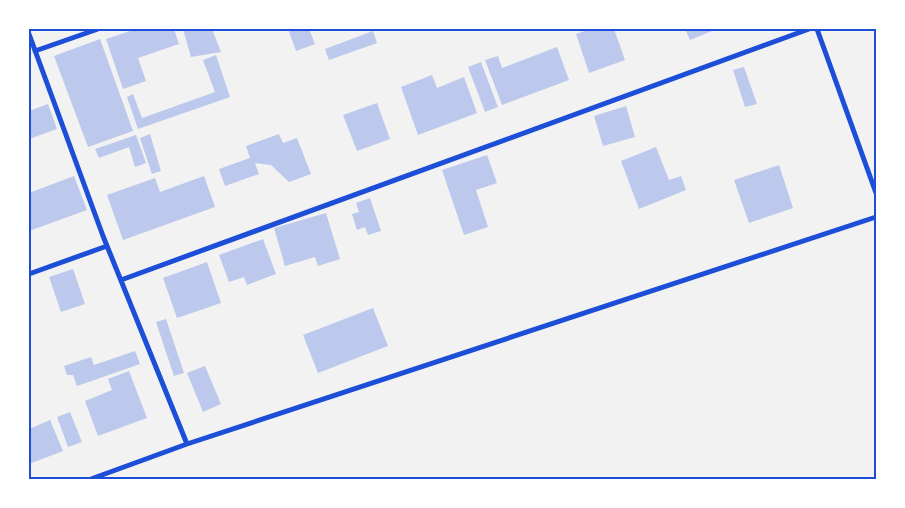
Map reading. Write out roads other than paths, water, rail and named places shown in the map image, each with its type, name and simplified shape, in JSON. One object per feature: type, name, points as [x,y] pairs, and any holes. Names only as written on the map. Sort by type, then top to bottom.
[{"type":"street","points":[[35,51],[98,29]]},
{"type":"street","points":[[121,280],[809,29]]},
{"type":"street","points":[[817,29],[876,193]]},
{"type":"street","points":[[29,34],[107,246],[187,444]]},
{"type":"street","points":[[91,479],[187,444],[876,217]]},
{"type":"street","points":[[29,274],[107,246]]}]
